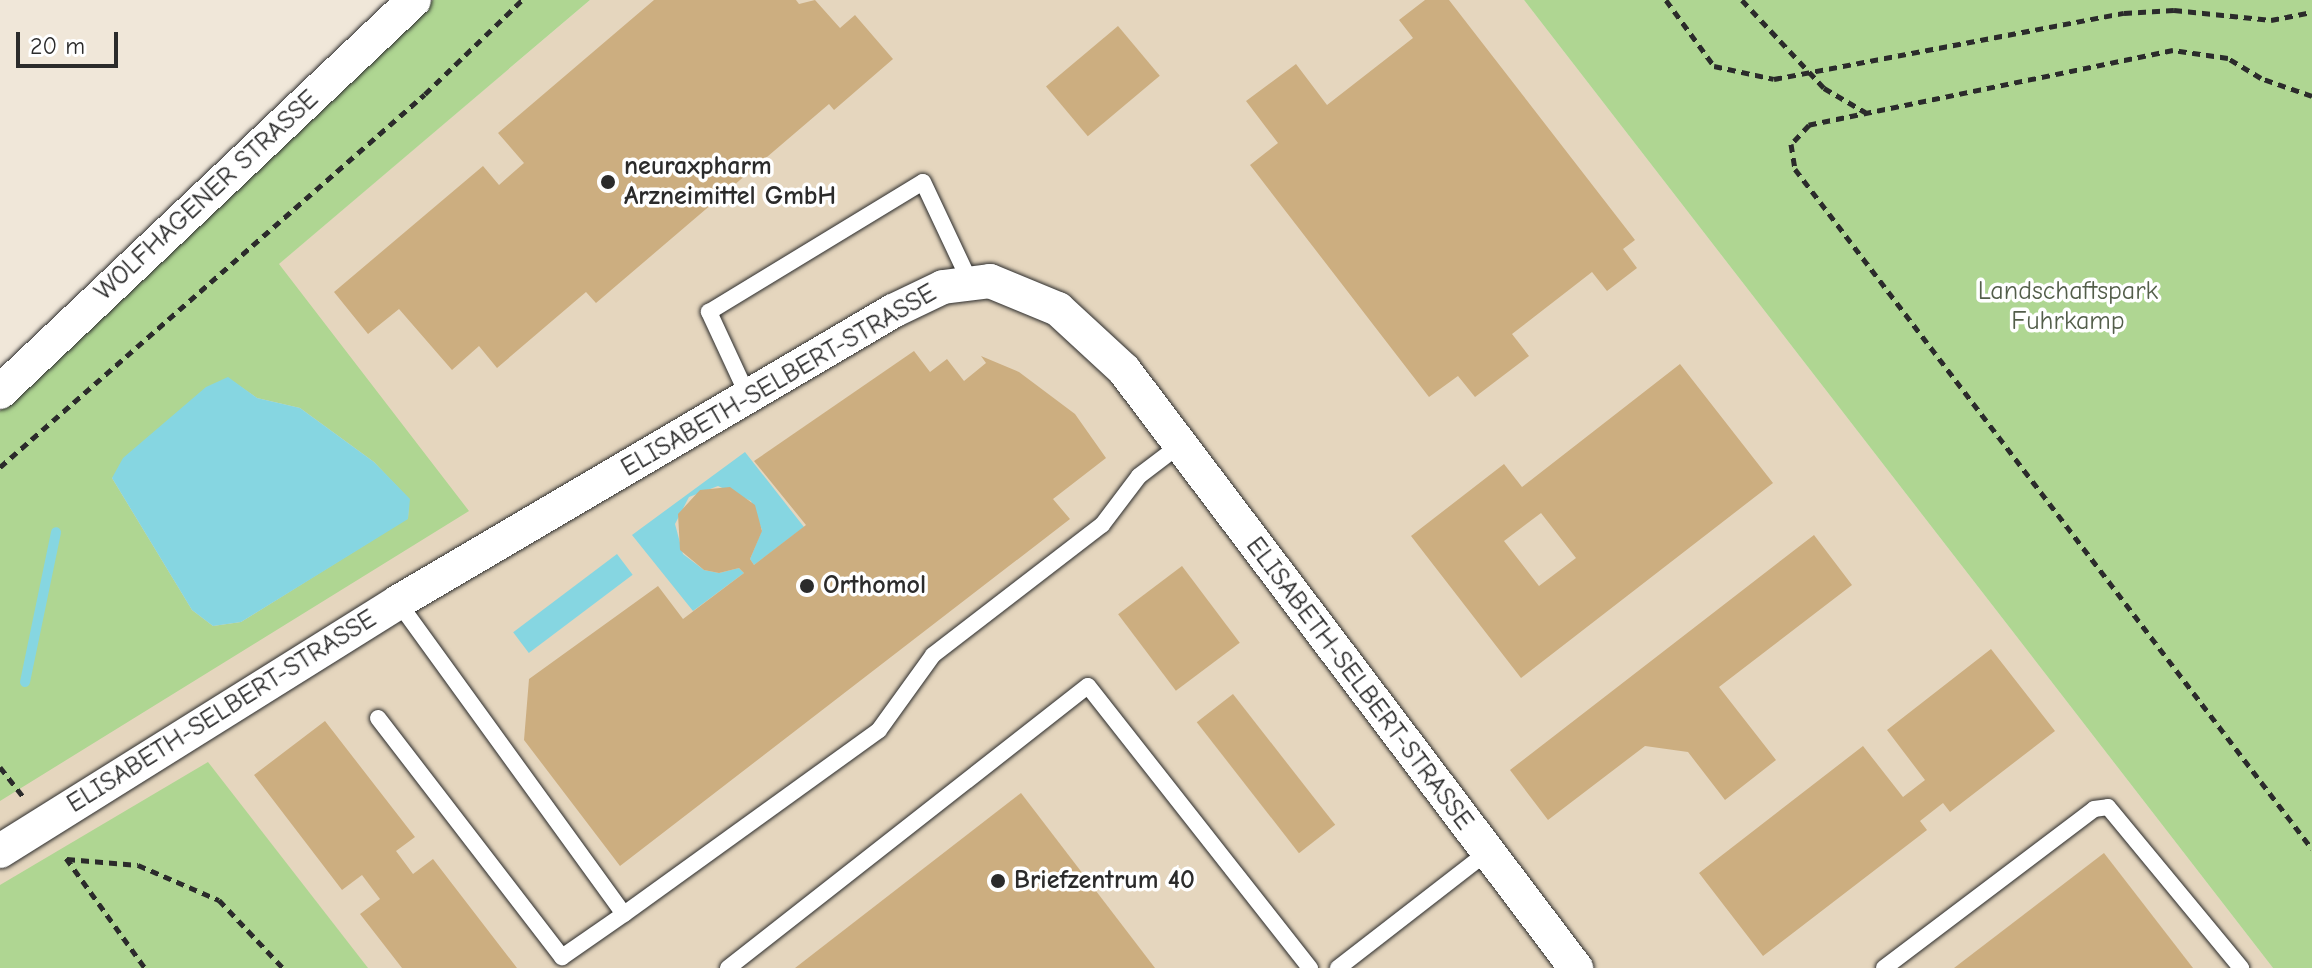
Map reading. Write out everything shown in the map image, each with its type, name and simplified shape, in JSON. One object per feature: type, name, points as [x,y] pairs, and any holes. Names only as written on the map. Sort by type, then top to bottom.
[{"type":"street","name":"WOLFHAGENER STRASSE","points":[[0,392],[414,0]]},
{"type":"street","name":"ELISABETH-SELBERT-STRASSE","points":[[0,851],[398,602],[893,311],[943,287],[990,281],[1058,309],[1124,370],[1486,853],[1576,968]]},
{"type":"lane","points":[[748,396],[709,312],[923,182],[971,284]]},
{"type":"lane","points":[[378,718],[562,957],[879,730],[933,655],[1102,525],[1139,476],[1180,445]]},
{"type":"lane","points":[[398,602],[624,914]]},
{"type":"lane","points":[[728,968],[1088,686],[1310,968]]},
{"type":"lane","points":[[1884,968],[2094,809],[2108,807],[2241,968]]},
{"type":"lane","points":[[1338,968],[1486,853]]},
{"type":"path","points":[[0,467],[425,94],[522,0]]},
{"type":"path","points":[[1666,0],[1714,66],[1774,79],[2124,13],[2174,10],[2271,20],[2312,12]]},
{"type":"path","points":[[1742,0],[1824,88],[1866,113]]},
{"type":"path","points":[[2312,96],[2261,78],[2228,58],[2173,50],[1809,125],[1791,144],[1795,169],[2312,849]]},
{"type":"path","points":[[145,968],[67,859],[138,865],[219,900],[283,968]]},
{"type":"shaded area","points":[[590,0],[1524,0],[2273,968],[0,968],[0,500]]},
{"type":"green space","points":[[433,0],[590,0],[279,264],[469,511],[0,801],[0,411]],"holes":[[[228,378],[257,398],[300,408],[374,462],[409,499],[408,518],[241,622],[213,626],[192,610],[112,478]]]},
{"type":"green space","name":"Landschaftspark Fuhrkamp","points":[[1524,0],[2312,0],[2312,968],[2273,968]]},
{"type":"green space","points":[[208,762],[368,968],[0,968],[0,885]]},
{"type":"water","points":[[228,377],[257,398],[300,408],[374,462],[410,499],[408,519],[241,622],[213,626],[192,610],[112,478],[123,458],[206,387]]},
{"type":"water","points":[[745,452],[804,527],[754,565],[750,559],[762,530],[751,501],[718,486],[689,497],[675,524],[683,554],[704,570],[719,573],[739,568],[744,573],[693,611],[632,535]]},
{"type":"water","points":[[617,554],[633,575],[529,653],[513,632]]},
{"type":"building","points":[[654,0],[796,0],[799,4],[815,0],[840,28],[855,15],[893,59],[834,110],[829,104],[596,303],[586,292],[497,368],[479,346],[452,370],[399,309],[368,334],[334,292],[483,166],[499,185],[524,163],[498,133]]},
{"type":"building","points":[[1425,0],[1449,0],[1635,240],[1623,249],[1637,268],[1607,291],[1592,272],[1512,334],[1529,356],[1475,397],[1458,376],[1429,397],[1250,165],[1278,143],[1246,101],[1296,64],[1327,105],[1413,38],[1399,20]]},
{"type":"building","points":[[1118,26],[1160,76],[1088,136],[1046,86]]},
{"type":"building","points":[[914,351],[930,372],[947,359],[964,381],[986,363],[981,356],[1019,372],[1075,414],[1106,458],[1053,499],[1070,519],[620,866],[524,740],[529,679],[658,586],[683,619],[744,573],[739,568],[719,573],[704,570],[680,550],[678,514],[700,490],[730,487],[755,505],[762,531],[750,559],[754,565],[806,525],[754,461]]},
{"type":"building","points":[[1680,364],[1773,483],[1521,678],[1411,536],[1504,464],[1522,487]],"holes":[[[1541,513],[1576,558],[1539,586],[1504,541]]]},
{"type":"building","points":[[1814,535],[1852,585],[1719,687],[1776,760],[1725,800],[1688,752],[1645,746],[1548,820],[1510,770]]},
{"type":"building","points":[[1182,566],[1240,643],[1176,691],[1118,614]]},
{"type":"building","points":[[1991,649],[2055,731],[1950,812],[1943,803],[1920,821],[1927,830],[1763,956],[1699,873],[1863,746],[1903,797],[1925,780],[1887,730]]},
{"type":"building","points":[[1233,694],[1335,825],[1299,853],[1197,722]]},
{"type":"building","points":[[325,721],[415,837],[396,851],[413,874],[433,859],[517,968],[402,968],[360,914],[380,899],[362,875],[342,890],[254,775]]},
{"type":"building","name":"Briefzentrum 40","points":[[1021,793],[1155,968],[795,968]]},
{"type":"building","points":[[2104,853],[2193,968],[1954,968]]},
{"type":"waterway","points":[[25,682],[56,532]]},
{"type":"place","name":"neuraxpharm Arzneimittel GmbH","points":[[608,182]]},
{"type":"place","name":"Orthomol","points":[[807,586]]},
{"type":"place","name":"Briefzentrum 40","points":[[998,881]]}]
